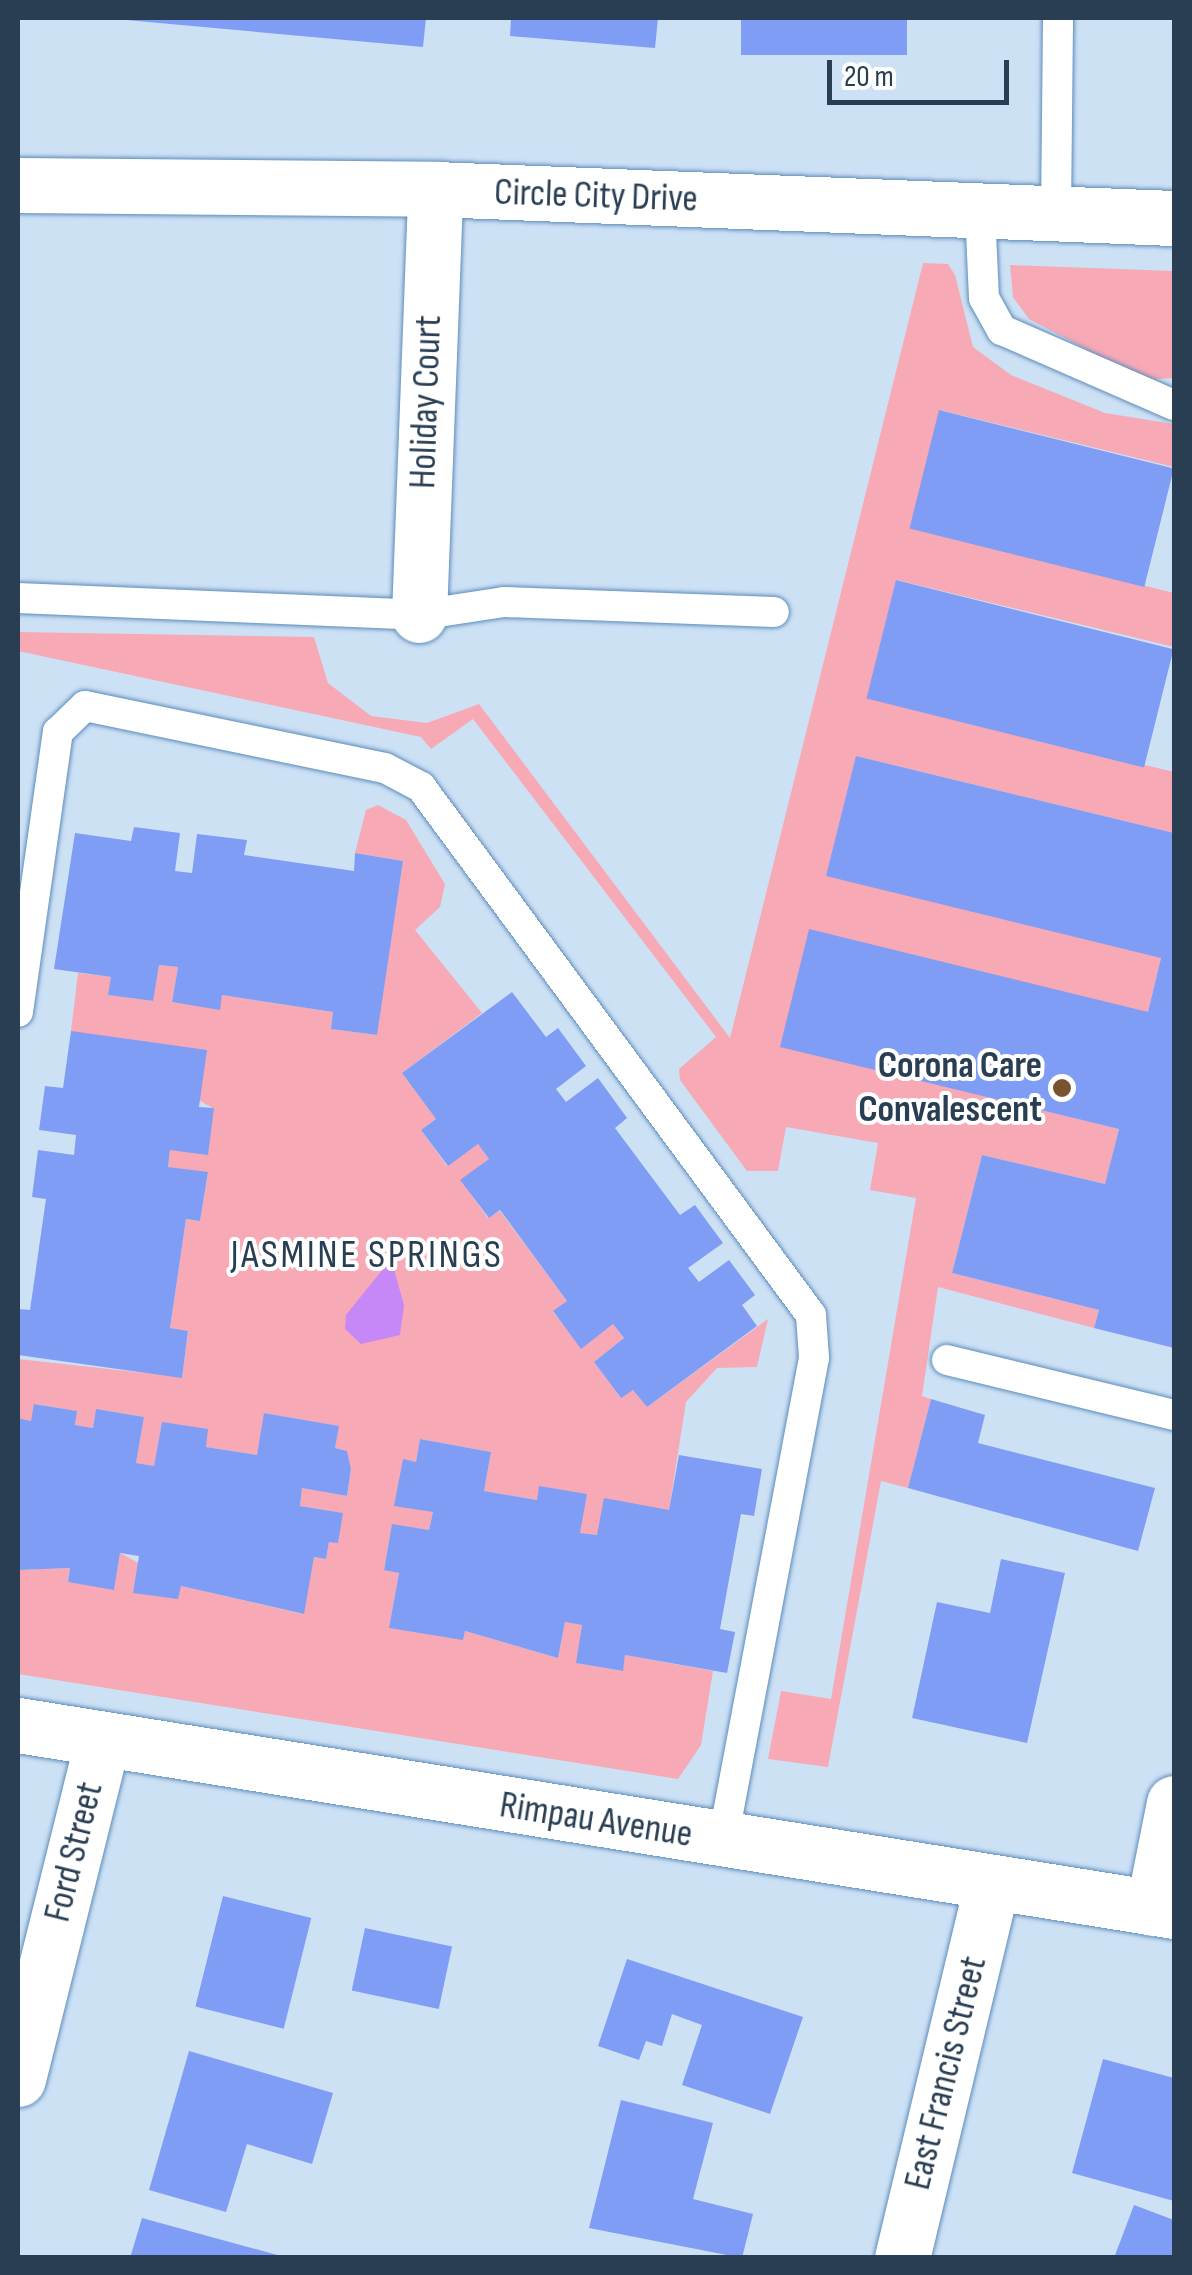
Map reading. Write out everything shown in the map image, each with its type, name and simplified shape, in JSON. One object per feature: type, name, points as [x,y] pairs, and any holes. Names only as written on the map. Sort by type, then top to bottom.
[{"type":"street","name":"Circle City Drive","points":[[18,185],[435,190],[1174,218]]},
{"type":"street","name":"Holiday Court","points":[[419,615],[435,190]]},
{"type":"street","name":"Rimpau Avenue","points":[[18,1726],[723,1840],[991,1888],[1164,1909]]},
{"type":"street","name":"Ford Street","points":[[18,2079],[102,1742]]},
{"type":"street","points":[[1164,1909],[1174,1803]]},
{"type":"street","name":"East Francis Street","points":[[902,2258],[991,1888]]},
{"type":"lane","points":[[1056,213],[1058,18]]},
{"type":"lane","points":[[980,210],[984,298],[1002,330],[1174,406]]},
{"type":"lane","points":[[18,598],[419,615],[504,602],[774,612]]},
{"type":"lane","points":[[18,1012],[58,732],[85,706],[385,768],[421,788],[812,1315],[814,1358],[723,1840]]},
{"type":"lane","points":[[947,1360],[1174,1415]]},
{"type":"shaded area","points":[[923,263],[948,264],[955,275],[973,347],[1011,375],[1105,413],[1174,424],[1174,467],[940,410],[910,528],[1174,593],[1174,647],[897,580],[867,698],[1174,772],[1174,833],[856,756],[1161,958],[1148,1012],[781,1046],[1119,1129],[1105,1184],[982,1155],[952,1273],[1099,1310],[1094,1328],[938,1287],[922,1396],[931,1399],[908,1488],[881,1481],[828,1767],[768,1759],[781,1691],[831,1699],[916,1198],[870,1190],[878,1143],[786,1127],[778,1171],[747,1171],[680,1080],[679,1069],[716,1037],[473,719],[431,749],[421,737],[18,651],[18,632],[314,637],[328,683],[371,716],[427,723],[479,704],[730,1038]]},
{"type":"shaded area","points":[[1010,265],[1174,271],[1174,378],[1145,380],[1029,319],[1013,297]]},
{"type":"shaded area","points":[[378,805],[406,820],[445,884],[440,907],[415,930],[482,1013],[402,1073],[436,1119],[421,1130],[447,1166],[478,1144],[489,1159],[461,1181],[488,1218],[500,1211],[567,1301],[553,1312],[581,1348],[613,1324],[624,1338],[594,1362],[620,1397],[633,1390],[647,1407],[768,1319],[757,1367],[717,1368],[686,1402],[669,1510],[597,1535],[580,1533],[586,1495],[537,1500],[484,1491],[491,1452],[420,1439],[416,1462],[404,1460],[395,1505],[433,1512],[429,1530],[392,1525],[384,1569],[399,1573],[389,1628],[463,1639],[465,1631],[558,1658],[565,1622],[582,1625],[577,1663],[622,1671],[625,1655],[713,1671],[701,1745],[678,1779],[18,1674],[18,1570],[70,1568],[68,1582],[114,1589],[120,1553],[181,1586],[303,1614],[314,1557],[326,1559],[329,1542],[338,1542],[342,1513],[300,1506],[302,1488],[347,1496],[351,1470],[347,1451],[335,1448],[338,1426],[265,1413],[257,1455],[206,1447],[162,1422],[154,1466],[136,1463],[144,1417],[96,1409],[93,1428],[75,1425],[76,1411],[35,1404],[31,1421],[18,1418],[18,1359],[182,1377],[188,1332],[170,1328],[186,1219],[200,1221],[208,1173],[168,1167],[170,1150],[213,1108],[71,1031],[78,973],[111,977],[109,995],[152,1001],[159,965],[178,967],[172,1002],[219,1009],[222,995],[333,1012],[331,1029],[376,1035],[403,861],[355,853],[366,810]]},
{"type":"shaded area","points":[[391,1259],[404,1305],[400,1335],[361,1344],[345,1329],[346,1315]]},
{"type":"building","points":[[104,18],[426,18],[423,47]]},
{"type":"building","points":[[511,18],[658,18],[655,48],[510,36]]},
{"type":"building","points":[[741,18],[907,18],[907,55],[741,55]]},
{"type":"building","points":[[939,410],[1174,469],[1144,587],[909,528]]},
{"type":"building","points":[[896,580],[1174,649],[1144,768],[866,698]]},
{"type":"building","name":"Corona Care Convalescent","points":[[856,756],[1174,833],[1174,1348],[1094,1328],[1099,1310],[952,1273],[982,1155],[1105,1184],[1119,1129],[780,1047],[809,929],[1148,1012],[1161,958],[826,876]]},
{"type":"building","points":[[134,827],[180,833],[175,871],[192,873],[197,834],[247,840],[244,855],[354,871],[355,853],[403,861],[377,1035],[331,1029],[333,1012],[222,995],[220,1010],[172,1002],[178,967],[159,965],[153,1001],[108,995],[111,977],[54,969],[75,833],[131,841]]},
{"type":"building","points":[[512,992],[546,1037],[558,1028],[586,1066],[556,1089],[566,1102],[598,1078],[627,1118],[615,1128],[680,1215],[695,1205],[723,1243],[688,1268],[699,1282],[729,1260],[755,1295],[742,1305],[757,1326],[647,1407],[633,1390],[621,1398],[594,1362],[624,1338],[613,1324],[581,1349],[553,1311],[567,1301],[500,1210],[489,1218],[460,1180],[489,1159],[478,1144],[448,1166],[421,1130],[436,1119],[402,1073]]},
{"type":"building","points":[[71,1031],[207,1050],[199,1107],[214,1108],[208,1155],[170,1150],[168,1167],[208,1172],[200,1221],[186,1219],[170,1328],[188,1331],[182,1378],[18,1355],[18,1309],[30,1310],[46,1199],[32,1197],[38,1150],[74,1155],[76,1135],[39,1130],[45,1086],[63,1088]]},
{"type":"building","points":[[931,1399],[985,1415],[978,1443],[1155,1488],[1138,1551],[908,1488]]},
{"type":"building","points":[[34,1404],[77,1411],[75,1425],[93,1428],[96,1409],[144,1417],[136,1463],[154,1466],[162,1422],[208,1429],[206,1447],[257,1455],[264,1413],[339,1426],[335,1448],[347,1451],[351,1469],[347,1496],[302,1488],[300,1506],[343,1513],[338,1543],[329,1542],[326,1559],[314,1557],[304,1614],[181,1586],[178,1599],[133,1593],[139,1556],[120,1553],[114,1590],[68,1582],[70,1568],[18,1570],[18,1418],[31,1421]]},
{"type":"building","points":[[420,1439],[491,1452],[484,1491],[537,1500],[539,1486],[587,1494],[580,1533],[597,1535],[604,1498],[669,1510],[679,1455],[762,1469],[754,1516],[741,1514],[720,1629],[735,1632],[727,1673],[625,1655],[623,1671],[576,1663],[582,1625],[565,1622],[558,1658],[465,1631],[463,1640],[389,1628],[399,1573],[384,1570],[392,1524],[429,1530],[433,1512],[394,1506],[403,1459],[416,1462]]},
{"type":"building","points":[[1001,1559],[1065,1573],[1027,1743],[912,1718],[937,1602],[990,1613]]},
{"type":"building","points":[[223,1896],[311,1918],[284,2029],[195,2007]]},
{"type":"building","points":[[365,1928],[452,1947],[439,2009],[352,1991]]},
{"type":"building","points":[[627,1959],[803,2017],[770,2114],[682,2085],[702,2025],[672,2014],[662,2046],[646,2041],[639,2060],[598,2046]]},
{"type":"building","points":[[189,2051],[333,2093],[312,2164],[247,2144],[226,2212],[149,2190]]},
{"type":"building","points":[[1103,2059],[1174,2078],[1174,2201],[1072,2173]]},
{"type":"building","points":[[621,2100],[713,2123],[693,2199],[753,2214],[742,2258],[589,2228]]},
{"type":"building","points":[[1134,2205],[1174,2220],[1174,2258],[1114,2258]]},
{"type":"building","points":[[142,2218],[281,2256],[281,2258],[130,2258]]},
{"type":"place","name":"Corona Care Convalescent","points":[[1062,1088]]},
{"type":"district","name":"JASMINE SPRINGS","points":[[367,1255]]}]
